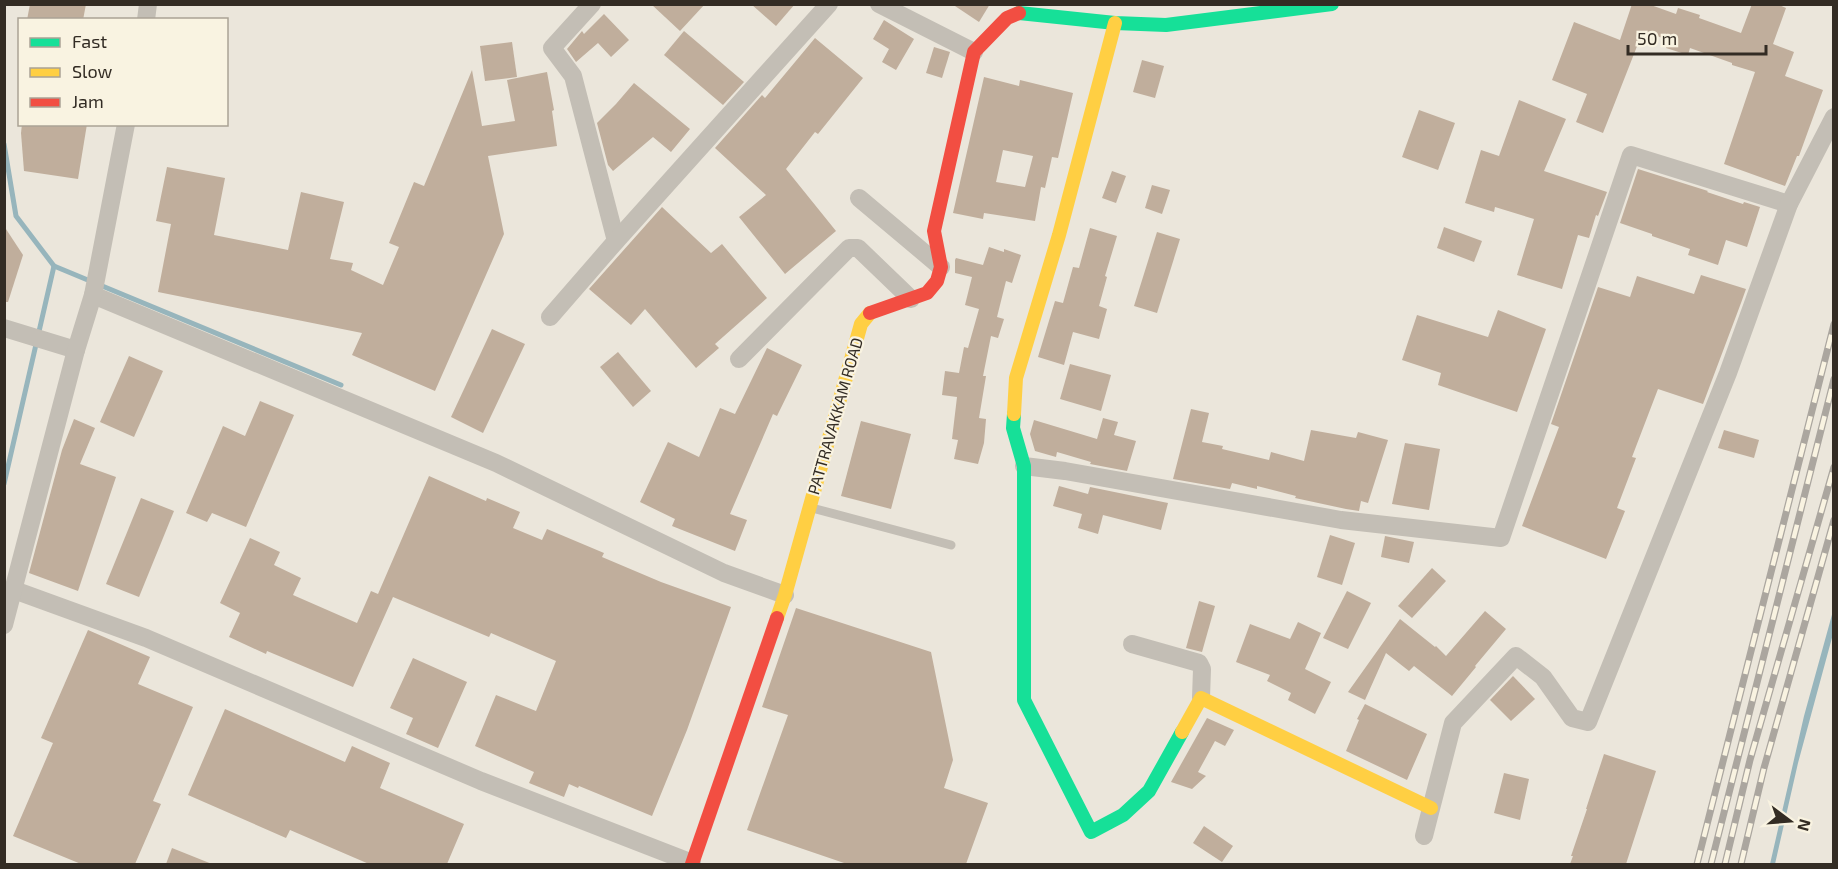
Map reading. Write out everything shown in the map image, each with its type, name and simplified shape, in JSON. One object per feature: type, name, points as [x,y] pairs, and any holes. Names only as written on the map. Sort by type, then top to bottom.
[{"type":"street","points":[[592,4],[552,48],[573,76],[616,241]]},
{"type":"street","points":[[550,317],[830,4]]},
{"type":"street","points":[[879,4],[974,52]]},
{"type":"street","points":[[1192,22],[1203,4]]},
{"type":"street","points":[[941,267],[934,231],[974,52],[1007,18],[1021,12],[1115,23],[1166,25],[1332,4]]},
{"type":"street","points":[[1115,23],[1059,235],[1016,378],[1013,428],[1024,466],[1024,700],[1091,832],[1123,815],[1149,791],[1201,698],[1202,669],[1199,663],[1132,644]]},
{"type":"street","points":[[1424,836],[1453,723],[1516,656],[1543,677],[1572,718],[1588,722],[1728,373],[1789,204],[1833,117]]},
{"type":"street","points":[[4,625],[76,350],[93,295],[126,126]]},
{"type":"street","points":[[1024,466],[1077,473],[1341,520],[1501,538],[1631,155],[1789,204]]},
{"type":"street","points":[[859,198],[941,267]]},
{"type":"street","points":[[739,359],[849,248],[858,248],[911,299]]},
{"type":"street","name":"PATTRAVAKKAM ROAD","points":[[692,864],[785,595],[861,324],[869,313],[927,293],[937,281],[941,267]]},
{"type":"street","points":[[93,295],[496,463],[724,573],[785,595]]},
{"type":"street","points":[[4,328],[76,350]]},
{"type":"street","points":[[14,590],[146,638],[481,781],[692,864]]},
{"type":"street","points":[[1201,698],[1431,808]]},
{"type":"lane","points":[[810,508],[951,545]]},
{"type":"water","points":[[1833,611],[1833,634],[1798,763],[1775,864],[1770,864],[1804,716]]},
{"type":"building","points":[[30,4],[86,4],[83,18],[27,18]]},
{"type":"building","points":[[651,4],[705,4],[680,31]]},
{"type":"building","points":[[751,4],[795,4],[776,26]]},
{"type":"building","points":[[952,4],[990,4],[979,22]]},
{"type":"building","points":[[1632,4],[1648,4],[1676,14],[1678,8],[1741,33],[1752,4],[1777,4],[1786,8],[1773,44],[1794,52],[1785,76],[1823,90],[1799,156],[1797,156],[1785,186],[1724,164],[1755,72],[1690,48],[1688,55],[1666,48],[1668,40],[1643,31],[1603,133],[1576,122],[1587,94],[1552,80],[1574,22],[1620,40]]},
{"type":"building","points":[[604,14],[629,40],[611,57],[598,43],[576,62],[567,49],[582,31],[584,34]]},
{"type":"building","points":[[884,20],[914,39],[896,70],[882,62],[889,49],[873,39]]},
{"type":"building","points":[[684,31],[744,82],[723,105],[664,55]]},
{"type":"building","points":[[815,38],[863,78],[818,134],[815,132],[786,169],[836,231],[785,274],[739,217],[766,195],[715,148],[762,95],[765,98]]},
{"type":"building","points":[[512,42],[517,77],[485,81],[480,46]]},
{"type":"building","points":[[934,47],[950,52],[942,78],[926,73]]},
{"type":"building","points":[[1142,60],[1164,66],[1155,98],[1133,92]]},
{"type":"building","points":[[472,70],[482,126],[515,121],[507,80],[547,72],[554,110],[552,111],[557,146],[488,156],[504,234],[435,391],[352,355],[362,333],[158,292],[171,224],[156,221],[167,167],[225,178],[214,235],[288,250],[301,192],[344,202],[330,259],[353,263],[351,270],[383,285],[399,247],[389,243],[414,182],[424,186]]},
{"type":"building","points":[[984,77],[1019,86],[1020,80],[1073,93],[1058,158],[1052,157],[1045,188],[1041,187],[1035,221],[984,213],[983,219],[953,213]],"holes":[[[1003,150],[1033,156],[1025,187],[996,182]]]},
{"type":"building","points":[[634,83],[690,129],[671,152],[653,137],[613,171],[608,165],[597,123]]},
{"type":"building","points":[[1519,100],[1566,119],[1544,171],[1607,192],[1598,216],[1596,215],[1589,238],[1578,235],[1562,289],[1517,275],[1534,219],[1495,207],[1494,212],[1465,203],[1481,150],[1499,156]]},
{"type":"building","points":[[1419,110],[1455,123],[1438,170],[1402,157]]},
{"type":"building","points":[[22,126],[87,126],[78,179],[24,171]]},
{"type":"building","points":[[1638,169],[1743,204],[1744,202],[1760,207],[1747,247],[1726,240],[1718,265],[1688,255],[1690,249],[1620,223]]},
{"type":"building","points":[[1112,171],[1126,176],[1116,203],[1102,198]]},
{"type":"building","points":[[1152,185],[1170,190],[1162,214],[1145,208]]},
{"type":"building","points":[[662,207],[711,253],[722,244],[767,298],[715,344],[719,348],[696,368],[645,309],[631,325],[589,289]]},
{"type":"building","points":[[4,226],[23,255],[8,302],[4,302]]},
{"type":"building","points":[[1444,227],[1482,241],[1474,262],[1437,248]]},
{"type":"building","points":[[1090,228],[1117,236],[1099,306],[1107,309],[1099,339],[1073,332],[1064,365],[1038,357],[1055,301],[1063,303],[1073,267],[1079,268]]},
{"type":"building","points":[[1157,232],[1180,239],[1157,313],[1134,306]]},
{"type":"building","points":[[989,247],[1021,255],[1012,283],[1006,281],[997,317],[1004,319],[998,338],[991,336],[983,376],[986,376],[979,418],[986,419],[984,443],[978,464],[954,459],[958,440],[952,439],[957,397],[942,395],[945,371],[959,373],[964,347],[968,348],[979,309],[965,305],[972,277],[955,273],[955,260],[956,258],[983,265]]},
{"type":"building","points":[[1701,275],[1746,289],[1703,404],[1658,389],[1632,457],[1636,458],[1617,508],[1625,511],[1606,559],[1522,526],[1559,427],[1551,424],[1598,287],[1630,297],[1637,276],[1694,294]]},
{"type":"building","points":[[1498,310],[1546,329],[1517,412],[1438,385],[1441,373],[1402,360],[1417,315],[1488,337]]},
{"type":"building","points":[[492,329],[525,344],[483,433],[451,417]]},
{"type":"building","points":[[767,348],[802,365],[777,416],[773,414],[730,514],[747,520],[735,551],[672,526],[675,519],[640,502],[668,442],[699,457],[720,408],[735,414]]},
{"type":"building","points":[[618,352],[651,391],[633,407],[600,367]]},
{"type":"building","points":[[129,356],[163,371],[134,437],[100,422]]},
{"type":"building","points":[[1070,364],[1111,375],[1101,411],[1060,399]]},
{"type":"building","points":[[260,401],[294,415],[246,527],[212,513],[207,522],[186,513],[223,426],[245,436]]},
{"type":"building","points":[[1191,409],[1209,413],[1202,442],[1269,460],[1271,452],[1304,461],[1311,430],[1356,438],[1358,432],[1388,440],[1368,503],[1361,501],[1359,511],[1295,498],[1296,496],[1257,486],[1257,489],[1232,483],[1230,489],[1173,479]]},
{"type":"building","points":[[1103,418],[1118,422],[1114,435],[1136,441],[1127,471],[1090,464],[1091,462],[1057,452],[1056,457],[1035,451],[1030,434],[1034,420],[1097,439]]},
{"type":"building","points":[[74,419],[95,428],[80,464],[116,477],[78,591],[29,573],[62,450]]},
{"type":"building","points":[[861,421],[911,434],[891,509],[841,496]]},
{"type":"building","points":[[1724,430],[1759,440],[1754,458],[1718,448]]},
{"type":"building","points":[[1405,443],[1440,449],[1429,510],[1392,504]]},
{"type":"building","points":[[429,476],[486,501],[487,498],[520,512],[513,528],[542,540],[547,529],[604,553],[602,557],[661,582],[731,607],[687,730],[652,816],[579,786],[578,788],[569,784],[564,797],[529,783],[534,772],[475,746],[496,695],[536,711],[556,661],[491,633],[489,637],[393,597],[353,687],[267,651],[266,654],[229,637],[240,613],[220,603],[250,538],[280,552],[274,565],[301,578],[293,595],[357,623],[371,591],[378,594]]},
{"type":"building","points":[[1059,486],[1088,494],[1090,487],[1168,503],[1161,530],[1103,515],[1098,534],[1078,528],[1082,514],[1053,506]]},
{"type":"building","points":[[141,498],[174,511],[139,597],[106,584]]},
{"type":"building","points":[[1330,535],[1355,543],[1342,585],[1317,577]]},
{"type":"building","points":[[1385,536],[1414,542],[1409,563],[1381,557]]},
{"type":"building","points":[[1432,568],[1446,581],[1412,618],[1398,606]]},
{"type":"building","points":[[1347,591],[1371,603],[1348,649],[1323,638]]},
{"type":"building","points":[[1199,601],[1215,606],[1202,652],[1186,648]]},
{"type":"building","points":[[796,608],[931,652],[953,760],[944,788],[988,803],[966,864],[847,864],[747,830],[788,715],[762,707]]},
{"type":"building","points":[[1485,611],[1506,629],[1452,696],[1414,666],[1409,671],[1386,653],[1365,700],[1348,692],[1400,619],[1446,656]]},
{"type":"building","points":[[1298,622],[1321,633],[1305,669],[1331,682],[1315,714],[1288,700],[1291,693],[1267,681],[1270,675],[1236,662],[1250,624],[1290,639]]},
{"type":"building","points":[[88,630],[150,657],[138,684],[193,707],[153,801],[161,804],[135,864],[81,864],[13,836],[53,743],[41,738]]},
{"type":"building","points":[[413,658],[467,682],[438,748],[406,734],[413,718],[390,708]]},
{"type":"building","points":[[1513,676],[1535,699],[1511,721],[1490,700]]},
{"type":"building","points":[[1365,704],[1427,734],[1407,780],[1346,751]]},
{"type":"building","points":[[225,709],[345,762],[352,746],[390,763],[380,788],[464,824],[447,864],[369,864],[290,830],[286,838],[188,795]]},
{"type":"building","points":[[1207,718],[1234,730],[1225,746],[1215,741],[1198,772],[1206,776],[1192,789],[1171,782]]},
{"type":"building","points":[[1604,754],[1656,771],[1626,864],[1570,864],[1573,856],[1571,856]]},
{"type":"building","points":[[1504,773],[1529,779],[1520,820],[1494,813]]},
{"type":"building","points":[[1204,826],[1233,846],[1222,862],[1193,843]]},
{"type":"building","points":[[172,848],[212,864],[166,864]]},
{"type":"waterway","points":[[4,144],[16,216],[54,266],[341,385]]},
{"type":"waterway","points":[[4,484],[54,266]]},
{"type":"railway","points":[[1697,864],[1834,324]]},
{"type":"railway","points":[[1711,864],[1834,379]]},
{"type":"railway","points":[[1725,864],[1750,760],[1834,467]]},
{"type":"railway","points":[[1741,864],[1764,768],[1834,520]]},
{"type":"traffic: fast","points":[[1019,13],[1115,23],[1166,25],[1332,4]]},
{"type":"traffic: fast","points":[[1014,414],[1013,428],[1024,466],[1024,700],[1091,832],[1123,815],[1149,791],[1182,732]]},
{"type":"traffic: slow","points":[[1014,414],[1016,378],[1059,235],[1115,23]]},
{"type":"traffic: slow","points":[[777,618],[861,324],[870,313]]},
{"type":"traffic: slow","points":[[1182,732],[1201,698],[1431,808]]},
{"type":"traffic: jam","points":[[870,313],[927,293],[937,281],[941,267],[934,231],[974,52],[1007,18],[1019,13]]},
{"type":"traffic: jam","points":[[692,864],[777,618]]}]
